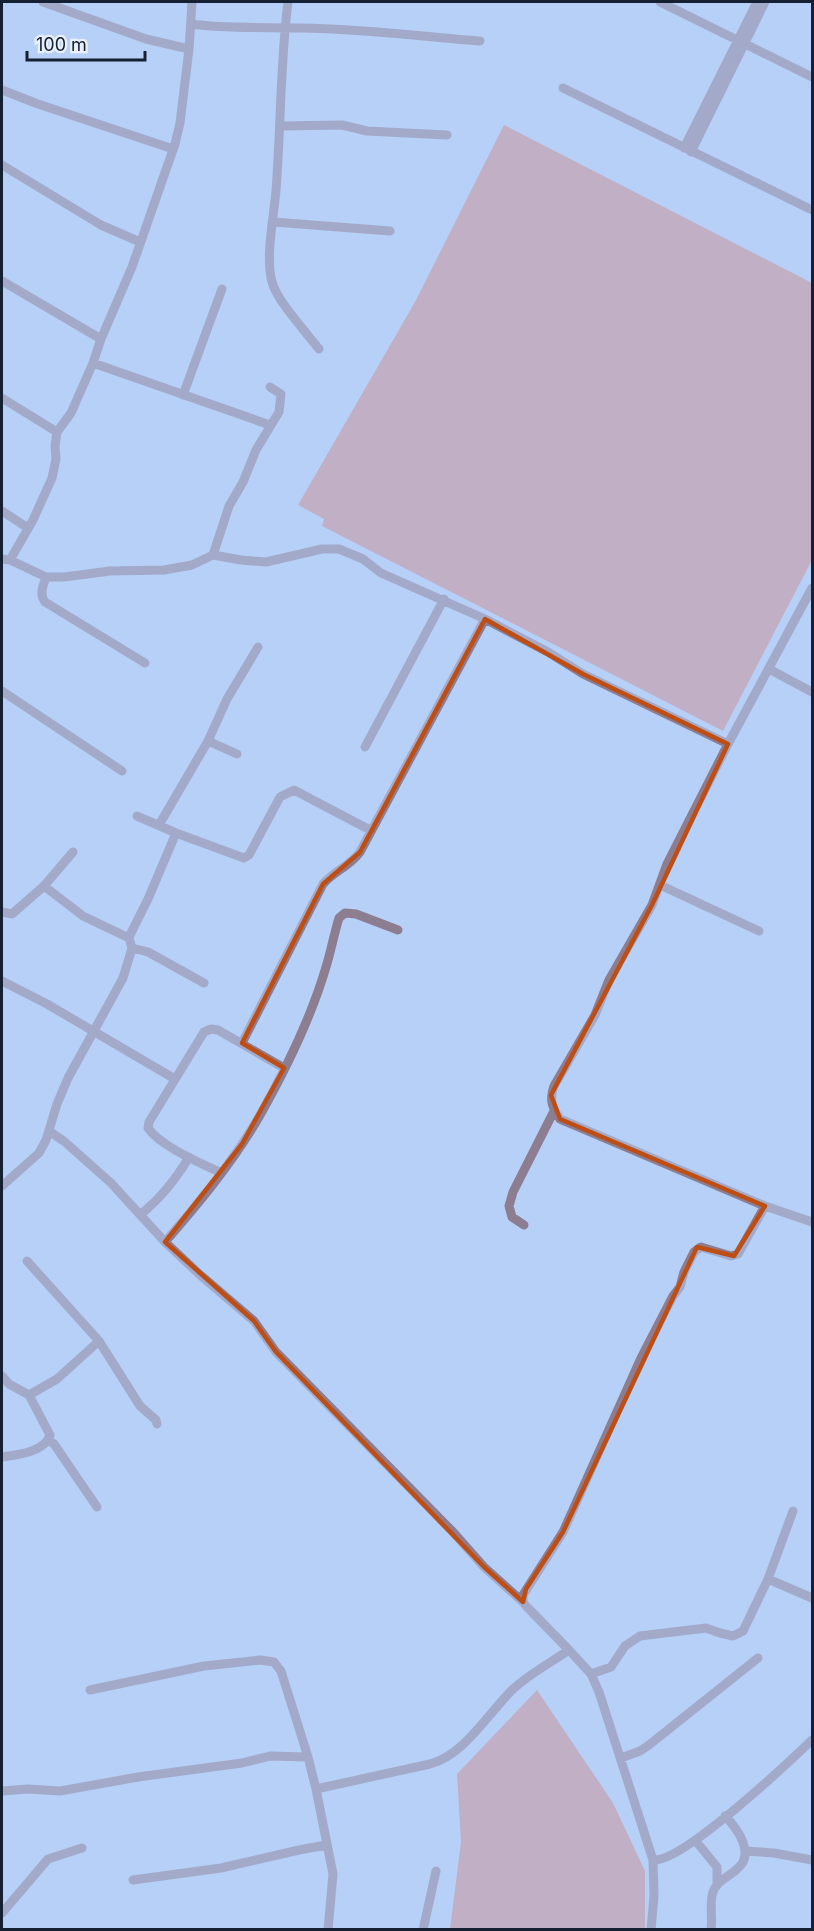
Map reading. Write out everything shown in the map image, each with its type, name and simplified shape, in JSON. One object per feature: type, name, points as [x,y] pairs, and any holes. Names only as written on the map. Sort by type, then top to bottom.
[{"type":"street","points":[[43,2],[146,39],[189,49]]},
{"type":"street","points":[[192,2],[180,123],[173,150],[132,267],[93,363],[71,413],[57,432],[56,459],[51,478],[28,528],[6,560],[46,577],[64,577],[110,571],[164,570],[192,565],[213,555],[266,562],[322,549],[339,549],[363,559],[381,573],[485,618],[583,674],[728,744]]},
{"type":"street","points":[[288,2],[281,126],[269,265],[275,291],[319,349]]},
{"type":"street","points":[[660,2],[813,78]]},
{"type":"street","points":[[688,150],[758,2]]},
{"type":"street","points":[[741,42],[765,2]]},
{"type":"street","points":[[191,24],[219,27],[383,32],[480,40]]},
{"type":"street","points":[[563,88],[813,210]]},
{"type":"street","points":[[2,90],[173,150]]},
{"type":"street","points":[[281,126],[342,125],[375,131],[447,135]]},
{"type":"street","points":[[2,165],[101,225],[140,242]]},
{"type":"street","points":[[274,222],[390,231]]},
{"type":"street","points":[[2,281],[101,339]]},
{"type":"street","points":[[183,395],[222,289]]},
{"type":"street","points":[[93,363],[270,425]]},
{"type":"street","points":[[213,555],[229,506],[243,482],[256,450],[279,412],[282,397],[279,391],[270,387]]},
{"type":"street","points":[[2,398],[57,432]]},
{"type":"street","points":[[2,510],[28,528]]},
{"type":"street","points":[[46,577],[41,593],[45,602],[146,663]]},
{"type":"street","points":[[813,588],[728,744],[668,864],[652,905],[551,1095],[554,1111],[560,1119],[765,1206],[813,1222]]},
{"type":"street","points":[[365,747],[444,599]]},
{"type":"street","points":[[242,1043],[323,884],[328,877],[344,869],[356,858],[485,618]]},
{"type":"street","points":[[159,825],[208,741],[227,699],[258,647]]},
{"type":"street","points":[[769,669],[813,692]]},
{"type":"street","points":[[2,691],[122,771]]},
{"type":"street","points":[[208,741],[237,754]]},
{"type":"street","points":[[137,816],[239,858],[249,855],[280,797],[294,790],[370,830]]},
{"type":"street","points":[[2,1186],[39,1153],[68,1078],[123,978],[131,943],[176,833]]},
{"type":"street","points":[[2,912],[12,914],[44,886],[72,852]]},
{"type":"street","points":[[660,885],[759,931]]},
{"type":"street","points":[[44,886],[83,916],[204,983]]},
{"type":"street","points":[[165,1242],[196,1206],[259,1118],[284,1068],[326,966],[339,918],[345,914],[356,914],[398,930]]},
{"type":"street","points":[[2,981],[175,1079]]},
{"type":"street","points":[[221,1173],[153,1135],[148,1128],[149,1122],[204,1032],[212,1029],[218,1030],[284,1068]]},
{"type":"street","points":[[524,1225],[512,1217],[509,1206],[513,1192],[554,1111]]},
{"type":"street","points":[[49,1131],[65,1142],[111,1183],[165,1242],[225,1298],[241,1308],[254,1321],[276,1352],[453,1532],[484,1568],[524,1602],[591,1674],[599,1692],[653,1860],[654,1896],[651,1929]]},
{"type":"street","points":[[141,1214],[158,1200],[178,1176],[189,1157]]},
{"type":"street","points":[[524,1602],[523,1595],[526,1589],[563,1532],[641,1359],[673,1296],[680,1287],[684,1272],[694,1252],[701,1247],[731,1256],[738,1254],[765,1206]]},
{"type":"street","points":[[27,1261],[99,1341],[140,1406],[156,1420],[157,1424]]},
{"type":"street","points":[[29,1395],[57,1379],[99,1341]]},
{"type":"street","points":[[2,1376],[9,1384],[29,1395],[49,1429],[50,1435],[40,1447],[2,1457]]},
{"type":"street","points":[[48,1440],[54,1444],[97,1507]]},
{"type":"street","points":[[591,1674],[611,1667],[625,1646],[640,1636],[706,1628],[733,1636],[743,1630],[768,1580],[793,1511]]},
{"type":"street","points":[[768,1580],[813,1598]]},
{"type":"street","points":[[316,1789],[430,1764],[446,1758],[513,1690],[569,1650]]},
{"type":"street","points":[[621,1758],[649,1745],[758,1658]]},
{"type":"street","points":[[90,1690],[204,1666],[267,1660],[274,1662],[281,1671],[316,1789],[333,1875],[328,1929]]},
{"type":"street","points":[[653,1860],[663,1859],[695,1840],[762,1787],[813,1740]]},
{"type":"street","points":[[2,1791],[28,1789],[60,1791],[138,1777],[242,1763],[270,1756],[308,1757]]},
{"type":"street","points":[[711,1929],[713,1891],[717,1885],[739,1869],[745,1851],[735,1827],[725,1816]]},
{"type":"street","points":[[695,1840],[717,1867],[717,1885]]},
{"type":"street","points":[[133,1880],[222,1868],[326,1845]]},
{"type":"street","points":[[2,1912],[48,1859],[82,1848]]},
{"type":"street","points":[[745,1851],[774,1853],[813,1860]]},
{"type":"street","points":[[423,1929],[436,1871]]},
{"type":"highlighted area","points":[[485,619],[583,674],[728,744],[652,905],[551,1095],[560,1119],[765,1206],[734,1256],[697,1247],[563,1532],[526,1589],[523,1602],[484,1567],[276,1352],[254,1321],[165,1242],[242,1144],[284,1068],[242,1043],[323,884],[360,852]]},
{"type":"shaded area","points":[[504,125],[812,283],[812,560],[723,731],[322,526],[324,519],[298,505],[415,302]]},
{"type":"shaded area","points":[[537,1690],[613,1803],[645,1871],[645,1929],[450,1929],[461,1842],[457,1774]]}]
